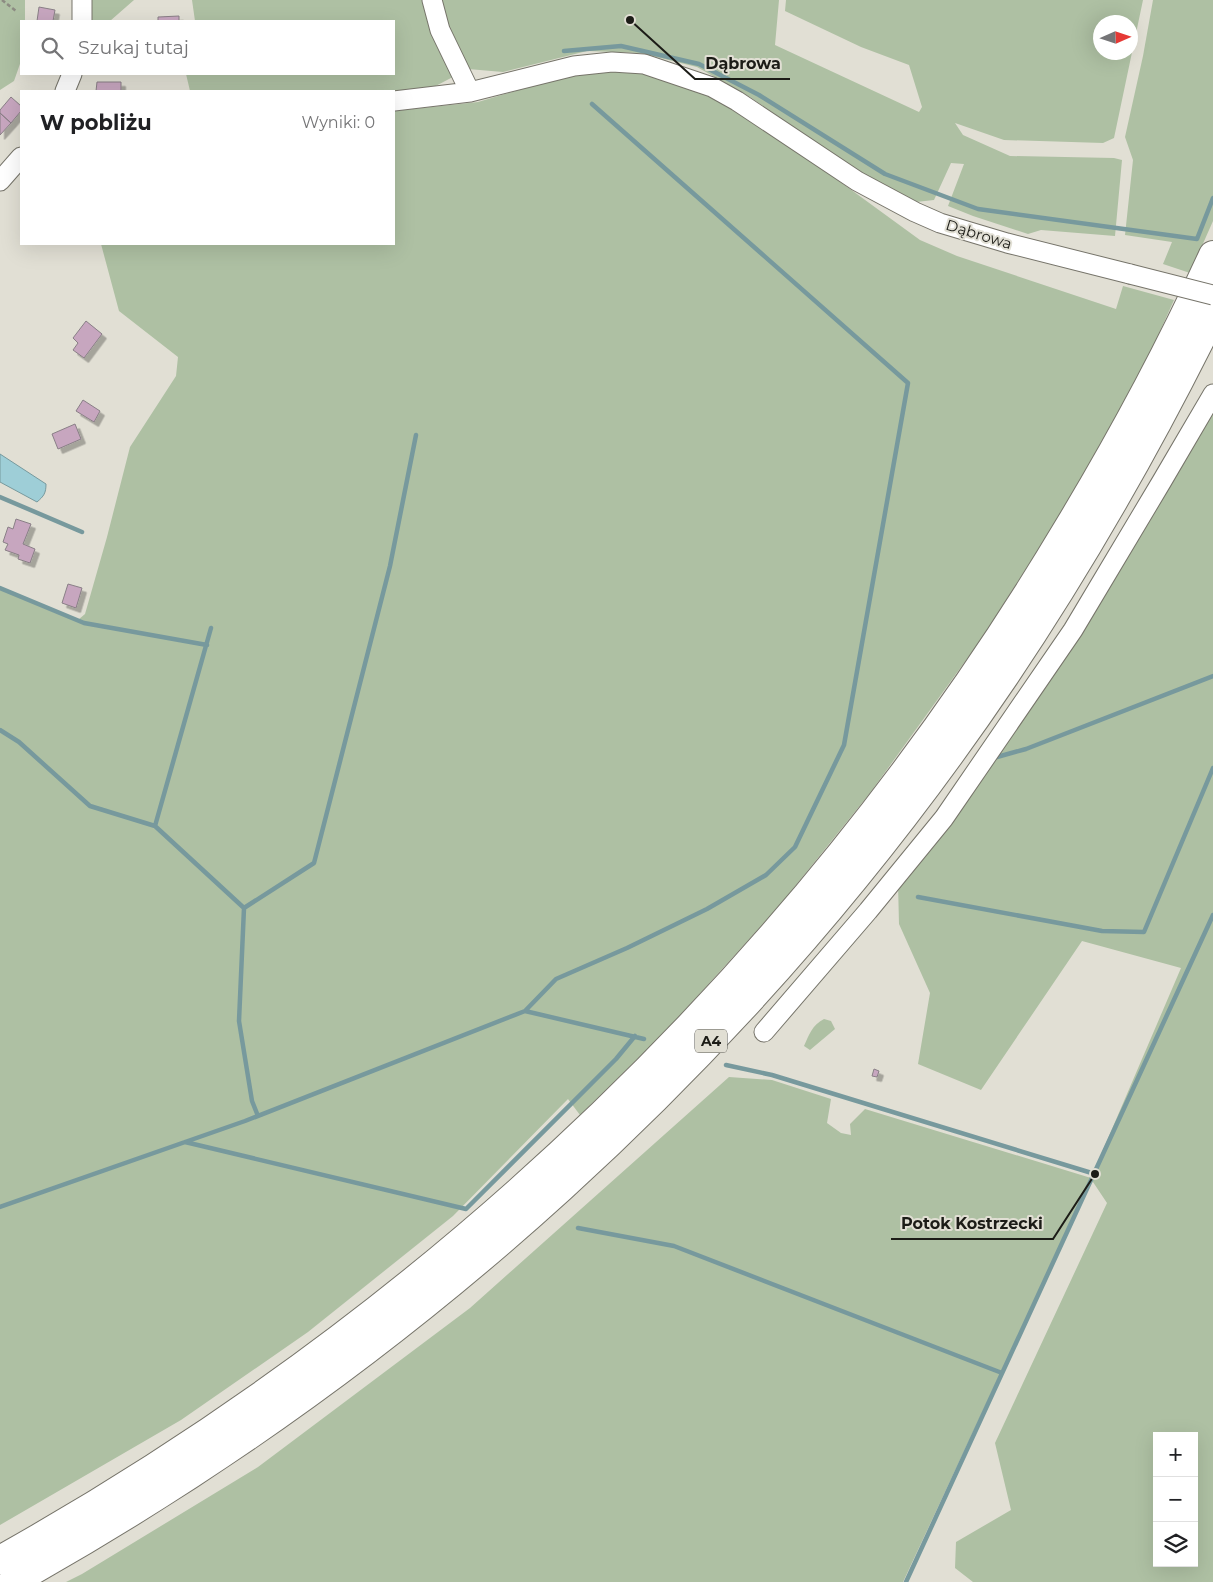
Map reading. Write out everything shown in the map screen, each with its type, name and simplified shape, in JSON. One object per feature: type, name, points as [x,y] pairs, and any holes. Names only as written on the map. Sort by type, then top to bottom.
[{"type":"highway","name":"A4","points":[[0,1560],[65,1523],[134,1480],[242,1409],[333,1345],[408,1286],[522,1190],[640,1078],[706,1009],[789,917],[876,810],[945,717],[990,651],[1041,573],[1102,471],[1170,345],[1213,255]]},
{"type":"highway","name":"A4","points":[[12,1582],[120,1519],[222,1454],[273,1420],[414,1314],[503,1240],[575,1176],[653,1101],[731,1020],[815,925],[895,828],[931,781],[1003,679],[1116,499],[1157,426],[1213,314]]},
{"type":"street","points":[[82,0],[82,20]]},
{"type":"street","points":[[432,0],[440,30],[470,92]]},
{"type":"street","name":"Dąbrowa","points":[[395,101],[470,92],[574,66],[612,62],[644,64],[712,87],[737,101],[857,181],[914,212],[940,223],[999,241],[1213,295]]},
{"type":"street","points":[[65,90],[72,75]]},
{"type":"street","points":[[0,181],[20,158]]},
{"type":"street","points":[[764,1032],[868,911],[944,818],[1073,630],[1213,394]]},
{"type":"path","points":[[2,0],[16,11]]},
{"type":"green space","points":[[0,0],[25,0],[25,20],[20,20],[20,64],[14,81],[0,90]]},
{"type":"green space","points":[[88,0],[134,0],[111,20],[87,20]]},
{"type":"green space","points":[[192,0],[779,0],[775,45],[919,112],[922,107],[909,65],[861,47],[785,11],[786,0],[1143,0],[1138,24],[1138,15],[1093,15],[1093,60],[1130,60],[1114,138],[1103,143],[1004,140],[955,123],[963,135],[1010,156],[1114,158],[1122,160],[1115,236],[1041,230],[1028,234],[948,206],[964,164],[951,163],[934,200],[916,202],[859,172],[750,97],[697,67],[640,53],[587,51],[503,72],[468,69],[430,89],[395,93],[395,90],[190,90],[186,75],[395,75],[395,20],[195,20]]},
{"type":"green space","points":[[1153,0],[1213,0],[1213,221],[1190,273],[1163,264],[1172,242],[1125,235],[1133,160],[1125,137]]},
{"type":"green space","points":[[604,71],[633,71],[674,81],[711,97],[791,146],[920,240],[957,256],[1116,309],[1123,286],[1174,300],[1148,358],[1103,441],[1048,534],[982,638],[870,793],[780,905],[666,1031],[580,1115],[568,1099],[453,1216],[308,1332],[181,1420],[0,1525],[0,588],[78,620],[85,614],[130,447],[176,376],[178,357],[119,311],[101,245],[395,245],[395,111],[478,102],[570,75]]},
{"type":"green space","points":[[1213,405],[1213,1582],[973,1582],[955,1568],[956,1542],[1011,1510],[995,1443],[1107,1203],[1091,1179],[903,1582],[66,1582],[258,1467],[470,1308],[729,1077],[772,1080],[831,1099],[827,1123],[841,1133],[851,1135],[850,1124],[865,1109],[1091,1178],[1181,968],[1082,941],[981,1090],[918,1064],[930,993],[899,924],[898,883]]},
{"type":"green space","points":[[824,1019],[831,1021],[835,1029],[810,1050],[804,1046],[814,1027]]},
{"type":"water","points":[[0,454],[46,484],[44,494],[37,502],[0,482]]},
{"type":"building","points":[[39,7],[55,10],[53,20],[37,20]]},
{"type":"building","points":[[179,16],[179,20],[158,20],[158,17]]},
{"type":"building","points":[[97,82],[121,82],[121,90],[96,90]]},
{"type":"building","points":[[11,97],[20,105],[20,112],[11,123],[0,113],[0,110]]},
{"type":"building","points":[[0,113],[11,123],[0,135]]},
{"type":"building","points":[[86,321],[102,334],[84,358],[73,350],[78,343],[73,338]]},
{"type":"building","points":[[83,400],[100,411],[94,422],[76,411]]},
{"type":"building","points":[[75,424],[81,439],[58,449],[52,434]]},
{"type":"building","points":[[16,519],[31,524],[23,544],[35,549],[30,563],[18,559],[19,555],[5,550],[8,544],[3,542],[8,527],[13,529]]},
{"type":"building","points":[[68,584],[82,588],[76,608],[62,603]]},
{"type":"building","points":[[874,1069],[879,1071],[877,1077],[872,1076]]},
{"type":"waterway","points":[[564,51],[621,46],[699,64],[759,95],[885,174],[978,209],[1197,239],[1213,198]]},
{"type":"waterway","points":[[0,1207],[245,1121],[525,1011],[556,979],[627,948],[707,909],[766,875],[795,847],[844,745],[908,383],[592,104]]},
{"type":"waterway","points":[[244,908],[314,863],[390,566],[416,435]]},
{"type":"waterway","points":[[0,497],[82,532]]},
{"type":"waterway","points":[[0,588],[84,623],[207,645]]},
{"type":"waterway","points":[[155,826],[211,628]]},
{"type":"waterway","points":[[997,757],[1026,749],[1213,676]]},
{"type":"waterway","points":[[0,730],[19,742],[90,806],[155,826],[244,908]]},
{"type":"waterway","points":[[918,897],[1102,931],[1144,932],[1213,768]]},
{"type":"waterway","points":[[244,908],[239,1021],[252,1101],[258,1116]]},
{"type":"waterway","points":[[906,1582],[1213,915]]},
{"type":"waterway","points":[[525,1011],[644,1039]]},
{"type":"waterway","points":[[185,1142],[466,1209],[616,1059],[635,1036]]},
{"type":"waterway","points":[[726,1065],[772,1075],[1095,1174]]},
{"type":"waterway","points":[[578,1228],[674,1246],[1002,1373]]},
{"type":"place","name":"Dąbrowa","points":[[630,20]]},
{"type":"place","name":"Potok Kostrzecki","points":[[1095,1174]]}]
